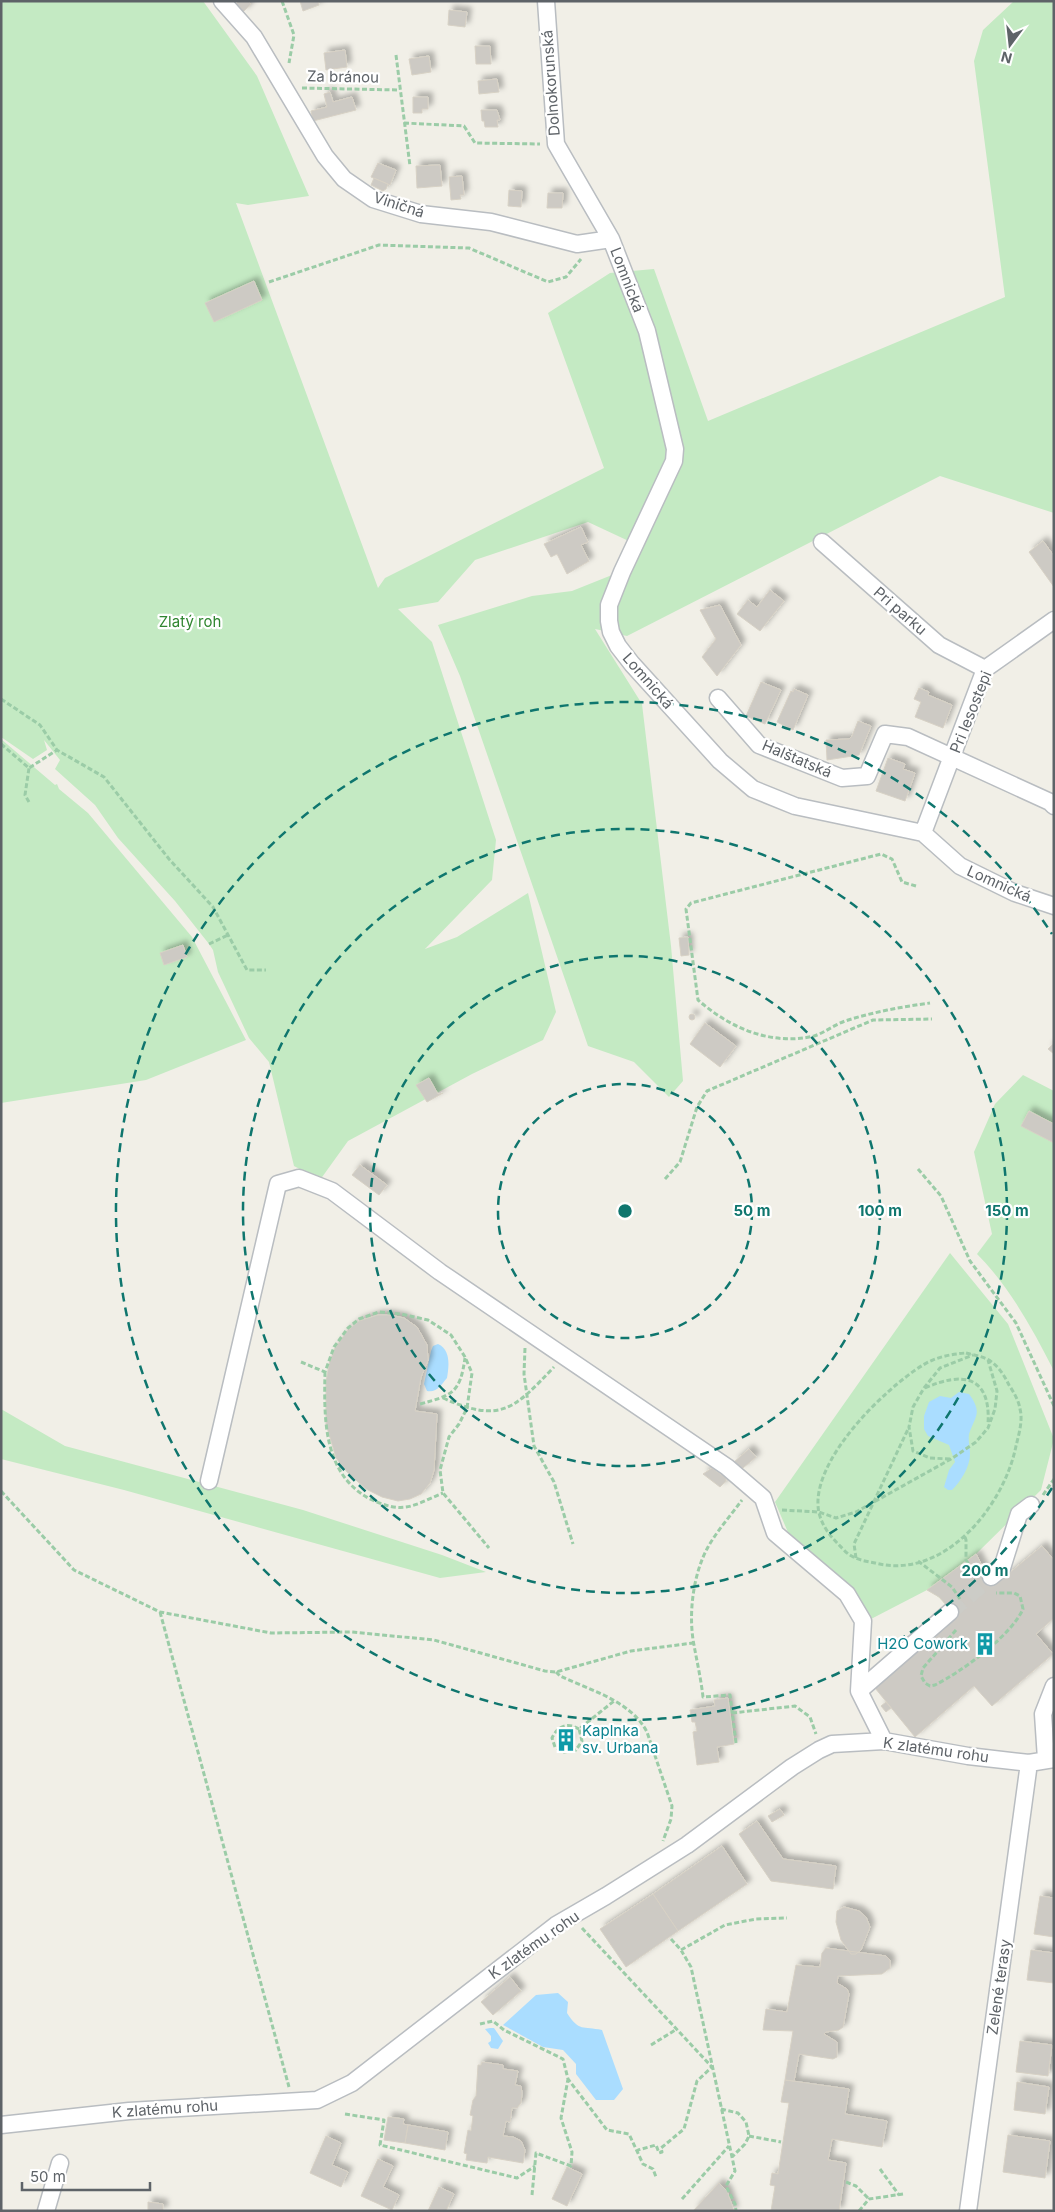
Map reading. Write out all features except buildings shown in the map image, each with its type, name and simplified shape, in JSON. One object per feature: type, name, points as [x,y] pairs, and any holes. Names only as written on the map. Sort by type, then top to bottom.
[{"type":"street","name":"Viničná","points":[[222,1],[254,37],[325,156],[344,179],[373,199],[421,214],[490,222],[577,244],[611,239]]},
{"type":"street","name":"Dolnokorunská","points":[[546,1],[556,144],[611,239]]},
{"type":"street","name":"Lomnická","points":[[611,239],[647,331],[675,449],[674,461],[622,572],[609,605],[609,621],[618,646],[720,761],[753,789],[795,806],[923,833],[960,866],[1015,893],[1054,906]]},
{"type":"street","name":"Pri parku","points":[[822,542],[939,645],[985,668]]},
{"type":"street","name":"Pri lesostepi","points":[[923,833],[985,668],[1054,620]]},
{"type":"street","name":"Halštatská","points":[[718,698],[759,745],[842,778],[867,776],[885,734],[908,737],[952,758]]},
{"type":"street","points":[[952,758],[1050,802],[1054,806]]},
{"type":"street","points":[[209,1481],[278,1184],[299,1178],[332,1190],[440,1272],[711,1456],[763,1498],[775,1533],[847,1594],[863,1621],[859,1691],[884,1741]]},
{"type":"street","points":[[991,1577],[1002,1568],[1019,1514],[1030,1505]]},
{"type":"street","points":[[859,1691],[950,1612]]},
{"type":"street","points":[[1050,1759],[1042,1714],[1054,1686]]},
{"type":"street","name":"K zlatému rohu","points":[[1,2125],[129,2111],[317,2100],[352,2083],[516,1955],[572,1916],[667,1858],[792,1767],[832,1744],[884,1741],[968,1756],[1029,1763],[1050,1759]]},
{"type":"street","name":"Zelené terasy","points":[[968,2211],[1029,1763]]},
{"type":"street","points":[[46,2211],[60,2163]]},
{"type":"path","points":[[282,1],[294,34],[285,87]]},
{"type":"path","name":"Za bránou","points":[[396,55],[410,166]]},
{"type":"path","name":"Za bránou","points":[[285,87],[399,90]]},
{"type":"path","points":[[404,123],[464,126],[475,143],[556,144]]},
{"type":"path","points":[[269,282],[380,245],[468,248],[548,282],[566,278],[592,242]]},
{"type":"path","points":[[1,699],[40,725],[57,750],[104,777],[169,859],[213,907],[248,970],[266,970]]},
{"type":"path","points":[[1,744],[29,768]]},
{"type":"path","points":[[28,802],[25,795],[29,768],[57,750]]},
{"type":"path","points":[[916,886],[902,882],[892,859],[880,854],[691,903],[686,909],[698,1000],[734,1026],[762,1036],[780,1039],[814,1036],[844,1022],[891,1008],[930,1003]]},
{"type":"path","points":[[210,944],[228,935]]},
{"type":"path","points":[[665,1179],[680,1162],[697,1107],[707,1091],[873,1020],[932,1019]]},
{"type":"path","points":[[918,1169],[941,1196],[970,1261],[1016,1323],[1054,1406]]},
{"type":"path","points":[[443,1492],[410,1507],[390,1507],[357,1492],[342,1474],[333,1458],[326,1428],[324,1372],[334,1347],[348,1328],[359,1319],[379,1312],[401,1314],[428,1320],[451,1335],[465,1357],[472,1373],[467,1408],[459,1424],[449,1437],[440,1470],[443,1492],[489,1548]]},
{"type":"path","points":[[525,1330],[524,1374],[534,1446],[554,1482],[573,1544]]},
{"type":"path","points":[[966,1353],[987,1359],[1001,1370],[1020,1409],[1020,1430],[1013,1464],[1004,1484],[979,1522],[965,1536],[936,1556],[902,1566],[856,1559],[846,1553],[827,1533],[819,1512],[820,1491],[825,1470],[837,1448],[864,1417],[903,1380],[924,1364],[948,1354],[966,1353]]},
{"type":"path","points":[[856,1559],[854,1544],[909,1427],[913,1407],[924,1388],[940,1368],[973,1355]]},
{"type":"path","points":[[443,1398],[467,1408],[489,1411],[512,1407],[528,1395],[564,1356]]},
{"type":"path","points":[[420,1404],[443,1398],[457,1388],[462,1375],[465,1357]]},
{"type":"path","points":[[767,1509],[819,1512],[836,1518],[856,1512],[951,1460],[976,1442],[988,1428],[995,1409],[997,1391],[987,1359]]},
{"type":"path","points":[[301,1362],[324,1372]]},
{"type":"path","points":[[924,1388],[942,1380],[959,1377],[973,1381],[982,1390],[989,1408],[988,1428]]},
{"type":"path","points":[[909,1427],[913,1451],[930,1458],[951,1460]]},
{"type":"path","points":[[736,1743],[730,1695],[703,1697],[693,1643],[692,1616],[696,1578],[708,1547],[751,1488]]},
{"type":"path","points":[[1,1491],[74,1570],[160,1612],[271,1633],[352,1632],[434,1640],[534,1670],[556,1672],[632,1651],[693,1643]]},
{"type":"path","points":[[160,1612],[293,2100]]},
{"type":"path","points":[[556,1672],[560,1676],[630,1710],[642,1722],[671,1800],[673,1812],[663,1842],[667,1858]]},
{"type":"path","points":[[579,1730],[614,1701]]},
{"type":"path","points":[[732,1713],[795,1706],[810,1717],[815,1726]]},
{"type":"path","points":[[573,1726],[579,1730],[582,1741],[576,1750],[564,1752],[555,1747],[552,1738],[559,1728],[573,1726]]},
{"type":"path","points":[[572,1916],[712,2067]]},
{"type":"path","points":[[681,1950],[725,1925],[756,1919],[787,1918]]},
{"type":"path","points":[[671,1940],[681,1950],[691,1967],[735,2171],[726,2186],[735,2204],[736,2211]]},
{"type":"path","points":[[480,2024],[493,2021],[504,2030],[563,2059],[568,2079],[607,2130],[629,2134],[643,2164],[653,2168],[656,2177]]},
{"type":"path","points":[[651,2045],[677,2029]]},
{"type":"path","points":[[638,2150],[656,2145],[659,2154],[662,2152],[661,2148],[684,2130],[697,2081],[712,2067]]},
{"type":"path","points":[[532,2195],[536,2153],[571,2166],[572,2152],[560,2118],[568,2079]]},
{"type":"path","points":[[721,2109],[738,2113],[746,2122],[749,2136],[745,2144],[732,2158]]},
{"type":"path","points":[[345,2114],[384,2120],[380,2145],[517,2178],[535,2166]]},
{"type":"path","points":[[749,2136],[781,2142]]},
{"type":"path","points":[[682,2199],[729,2146]]},
{"type":"path","points":[[859,2211],[869,2199],[901,2194],[880,2169]]},
{"type":"path","points":[[846,2182],[856,2186],[869,2199]]},
{"type":"green space","name":"Zlatý roh","points":[[1,1],[203,1],[257,76],[309,196],[248,205],[236,203],[378,588],[385,578],[604,468],[548,313],[610,273],[654,269],[708,421],[1005,297],[974,61],[983,30],[1014,1],[1054,1],[1054,513],[940,476],[627,636],[595,629],[642,704],[671,946],[683,1081],[669,1097],[634,1062],[588,1046],[460,676],[438,625],[532,596],[572,591],[612,575],[633,543],[588,522],[475,560],[438,602],[398,609],[432,642],[496,840],[492,880],[425,949],[457,937],[528,893],[556,1012],[543,1040],[472,1074],[348,1141],[320,1180],[294,1166],[269,1062],[249,1038],[218,972],[213,950],[209,944],[175,901],[118,838],[95,805],[55,769],[60,760],[44,740],[47,750],[33,759],[1,737]]},
{"type":"green space","points":[[1,739],[55,785],[57,784],[59,789],[88,813],[192,937],[246,1040],[146,1080],[1,1103]]},
{"type":"green space","points":[[1023,1075],[1054,1091],[1054,1371],[1010,1295],[1000,1280],[977,1254],[992,1234],[974,1152],[995,1104]]},
{"type":"green space","points":[[950,1253],[1008,1324],[1054,1439],[1041,1490],[976,1554],[982,1567],[991,1577],[1002,1579],[1011,1577],[906,1674],[947,1627],[949,1615],[946,1605],[938,1596],[927,1590],[871,1619],[850,1587],[790,1537],[775,1502]]},
{"type":"green space","points":[[1,1409],[65,1446],[303,1510],[442,1555],[486,1572],[440,1578],[124,1490],[1,1459]]},
{"type":"water","points":[[438,1344],[447,1354],[447,1378],[436,1390],[427,1391],[424,1384],[431,1351],[433,1346]]},
{"type":"water","points":[[959,1392],[969,1394],[977,1410],[969,1434],[970,1459],[967,1469],[952,1490],[948,1490],[944,1487],[949,1470],[955,1462],[949,1445],[928,1436],[924,1429],[924,1416],[929,1402],[940,1396],[951,1398]]},
{"type":"water","points":[[558,1993],[568,2002],[567,2013],[578,2026],[602,2030],[623,2089],[614,2100],[596,2100],[576,2074],[576,2064],[563,2050],[543,2047],[503,2025],[536,1995]]},
{"type":"water","points":[[494,2028],[503,2041],[498,2049],[491,2048],[488,2043],[491,2041],[491,2036],[485,2029]]},
{"type":"tunnel","points":[[950,1612],[991,1577]]},
{"type":"place","name":"H2O Cowork","points":[[985,1644]]},
{"type":"place","name":"Kaplnka sv. Urbana","points":[[566,1740]]}]
